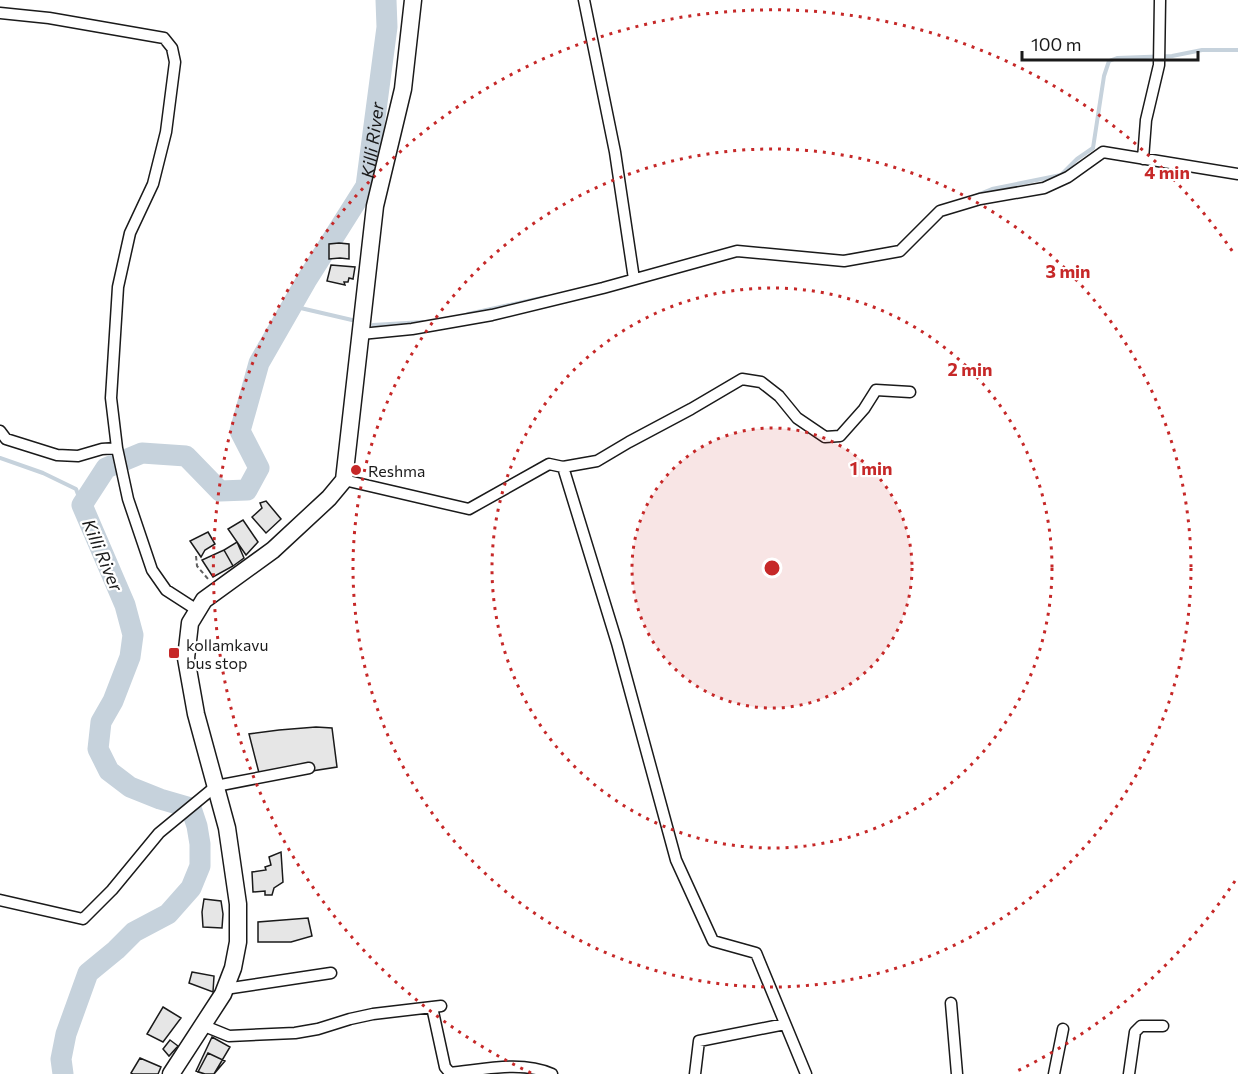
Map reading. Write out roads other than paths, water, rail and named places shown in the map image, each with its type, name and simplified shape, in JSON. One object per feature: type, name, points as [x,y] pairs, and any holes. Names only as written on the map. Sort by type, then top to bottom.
[{"type":"main road","points":[[171,1074],[225,988],[233,968],[238,942],[238,904],[227,828],[196,714],[186,658],[190,623],[204,600],[273,550],[329,498],[344,480],[375,206],[402,89],[413,0]]},
{"type":"street","points":[[584,0],[615,152],[634,279]]},
{"type":"street","points":[[1143,159],[1146,120],[1159,65],[1160,0]]},
{"type":"street","points":[[0,13],[49,18],[164,38],[172,48],[175,62],[166,132],[153,184],[130,233],[118,287],[111,398],[117,448],[128,499],[152,570],[166,590],[197,610]]},
{"type":"street","points":[[361,334],[412,329],[492,315],[737,251],[844,261],[900,251],[940,211],[980,199],[1044,188],[1068,177],[1104,152],[1238,174]]},
{"type":"street","points":[[344,480],[470,509],[549,464],[563,468],[597,461],[691,410],[742,379],[760,382],[779,396],[797,418],[825,437],[840,436],[864,409],[876,390],[910,392]]},
{"type":"street","points":[[2,437],[57,455],[78,456],[102,449],[117,448]]},
{"type":"street","points":[[563,468],[617,643],[676,860],[713,941],[756,953],[806,1074]]},
{"type":"street","points":[[0,900],[83,919],[112,890],[159,833],[216,786],[309,768]]},
{"type":"street","points":[[225,988],[331,973]]},
{"type":"street","points":[[951,1003],[957,1074]]},
{"type":"street","points":[[202,1025],[229,1036],[295,1033],[374,1014],[436,1006],[445,1067],[450,1073],[513,1067],[541,1069],[552,1074]]},
{"type":"street","points":[[695,1074],[699,1041],[785,1024]]},
{"type":"street","points":[[1129,1074],[1135,1032],[1141,1026],[1163,1026]]},
{"type":"street","points":[[1054,1074],[1063,1029]]},
{"type":"waterway","name":"Killi River","points":[[63,1074],[61,1059],[66,1034],[88,973],[134,932],[168,914],[191,888],[200,866],[200,844],[191,808],[130,787],[109,771],[98,749],[101,722],[113,701],[130,657],[133,635],[125,605],[82,505],[106,468],[142,453],[186,456],[220,491],[247,490],[259,468],[240,431],[259,363],[306,281],[366,186],[387,27],[386,0]]},
{"type":"waterway","points":[[977,195],[992,189],[1061,175],[1077,159],[1093,148],[1104,76],[1109,61],[1117,58],[1172,56],[1202,50],[1238,50]]},
{"type":"waterway","points":[[468,314],[546,297]]},
{"type":"waterway","points":[[292,306],[352,320]]},
{"type":"waterway","points":[[373,325],[423,322]]},
{"type":"waterway","points":[[0,458],[43,473],[76,489],[82,505]]},
{"type":"place","name":"Reshma","points":[[356,470]]},
{"type":"place","name":"kollamkavu bus stop","points":[[174,653]]}]
